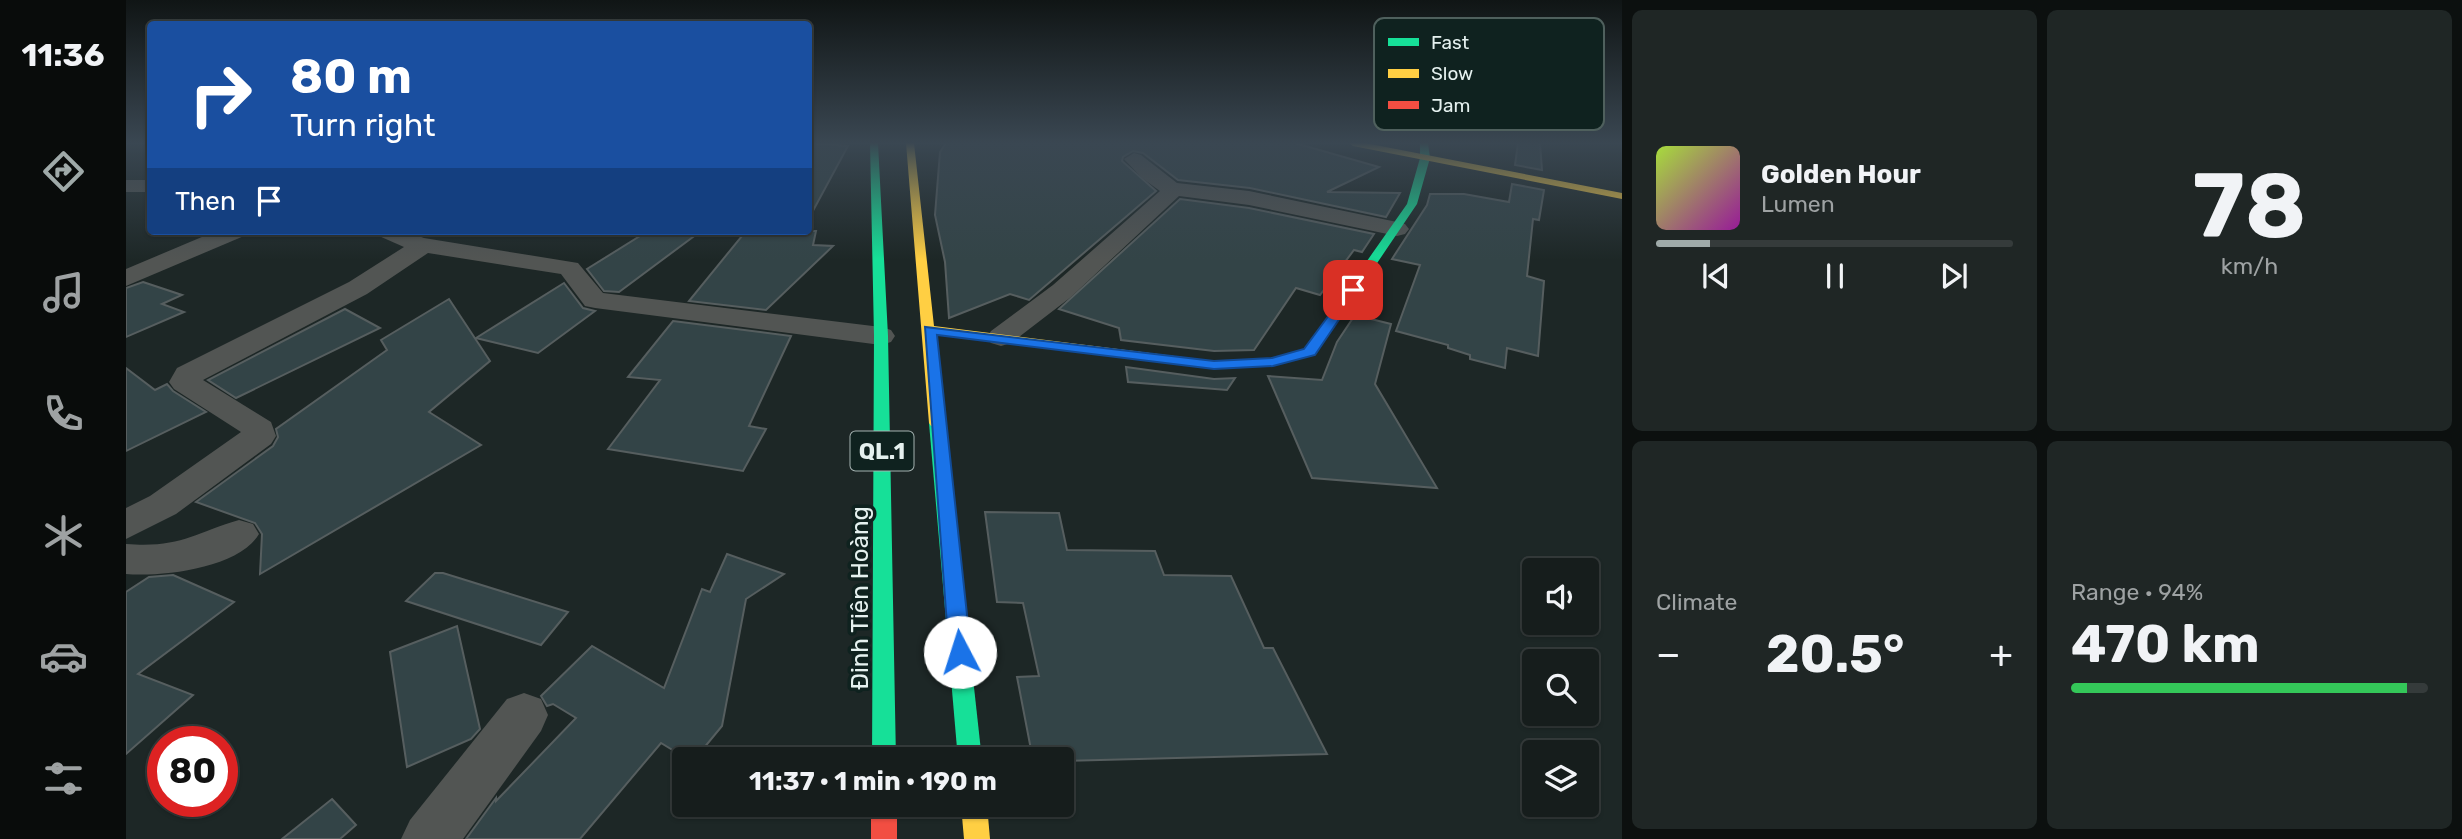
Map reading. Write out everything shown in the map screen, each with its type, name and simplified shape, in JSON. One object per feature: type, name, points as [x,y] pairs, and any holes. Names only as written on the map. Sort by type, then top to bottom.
[{"type":"main road","name":"Đinh Tiên Hoàng","points":[[875,182],[881,336],[884,747]]},
{"type":"main road","name":"QL.1","points":[[914,182],[969,747]]},
{"type":"main road","points":[[930,330],[1214,365],[1273,362],[1310,352],[1397,229],[1412,204],[1417,182]]},
{"type":"main road","points":[[1563,182],[1622,196]]},
{"type":"main road","points":[[884,817],[884,839]]},
{"type":"main road","points":[[975,817],[977,839]]},
{"type":"street","points":[[1161,182],[1173,190],[1189,189],[1249,198],[1397,229]]},
{"type":"street","points":[[126,186],[147,186]]},
{"type":"street","points":[[1001,337],[1062,291],[1173,190]]},
{"type":"street","points":[[126,278],[227,235]]},
{"type":"street","points":[[395,235],[424,245],[569,268],[594,300],[881,336]]},
{"type":"street","points":[[126,525],[163,505],[259,436],[259,429],[185,382],[188,375],[358,288],[424,245]]},
{"type":"street","points":[[126,559],[155,562],[181,558],[207,552],[239,534]]},
{"type":"street","points":[[429,839],[524,715]]},
{"type":"building","points":[[812,182],[828,182],[812,213]]},
{"type":"building","points":[[938,182],[1146,182],[1156,191],[1029,300],[1010,294],[949,318],[945,262],[935,215]]},
{"type":"building","points":[[1197,182],[1347,182],[1327,192],[1400,193],[1386,217],[1250,188]]},
{"type":"building","points":[[1512,184],[1544,190],[1539,220],[1533,219],[1527,276],[1544,281],[1538,356],[1507,348],[1505,368],[1470,359],[1470,355],[1448,348],[1448,345],[1396,331],[1420,265],[1392,259],[1427,205],[1430,194],[1464,194],[1509,202]]},
{"type":"building","points":[[1180,199],[1249,208],[1374,234],[1362,252],[1354,250],[1320,295],[1296,288],[1254,350],[1214,351],[1121,340],[1119,328],[1059,309]]},
{"type":"building","points":[[812,231],[816,231],[813,245],[833,246],[766,310],[689,301],[743,235],[812,235]]},
{"type":"building","points":[[642,235],[696,235],[619,292],[604,291],[587,269]]},
{"type":"building","points":[[143,282],[182,295],[162,304],[184,312],[126,337],[126,288]]},
{"type":"building","points":[[564,283],[583,308],[595,311],[538,353],[476,338]]},
{"type":"building","points":[[449,299],[490,361],[429,412],[481,445],[260,574],[262,534],[255,523],[196,502],[273,446],[278,437],[276,429],[387,350],[381,340]]},
{"type":"building","points":[[345,309],[380,328],[236,398],[208,380]]},
{"type":"building","points":[[1355,315],[1391,324],[1375,384],[1437,488],[1312,478],[1268,376],[1322,380],[1337,342]]},
{"type":"building","points":[[673,321],[791,336],[749,426],[766,429],[743,471],[608,449],[660,380],[628,377]]},
{"type":"building","points":[[1126,367],[1214,379],[1235,378],[1227,390],[1128,382]]},
{"type":"building","points":[[126,368],[155,390],[167,384],[173,391],[206,412],[126,451]]},
{"type":"building","points":[[985,512],[1059,513],[1067,550],[1155,551],[1164,575],[1231,576],[1264,648],[1273,648],[1327,754],[1074,761],[1074,747],[1030,747],[1017,677],[1039,676],[1023,603],[997,602]]},
{"type":"building","points":[[727,554],[784,574],[746,599],[722,726],[705,747],[672,747],[672,750],[661,743],[580,839],[466,839],[496,798],[496,801],[576,718],[553,704],[547,706],[541,696],[592,646],[664,688],[702,589],[710,592]]},
{"type":"building","points":[[435,573],[443,573],[568,612],[541,645],[406,601]]},
{"type":"building","points":[[173,575],[234,602],[138,674],[193,695],[158,726],[147,726],[147,736],[126,754],[126,592],[149,577]]},
{"type":"building","points":[[457,626],[480,729],[471,739],[407,767],[390,652]]},
{"type":"building","points":[[332,799],[356,825],[340,839],[282,839]]},
{"type":"traffic: fast","points":[[875,182],[881,336],[884,747]]},
{"type":"traffic: fast","points":[[1310,352],[1412,204],[1418,182]]},
{"type":"traffic: fast","points":[[937,423],[969,747]]},
{"type":"traffic: slow","points":[[914,182],[937,423]]},
{"type":"traffic: slow","points":[[1552,182],[1622,196]]},
{"type":"traffic: slow","points":[[930,330],[1214,365],[1273,362],[1310,352]]},
{"type":"traffic: slow","points":[[975,817],[977,839]]},
{"type":"traffic: jam","points":[[884,817],[884,839]]},
{"type":"route","points":[[960,652],[930,330],[1214,365],[1273,362],[1310,352],[1353,290]]}]
